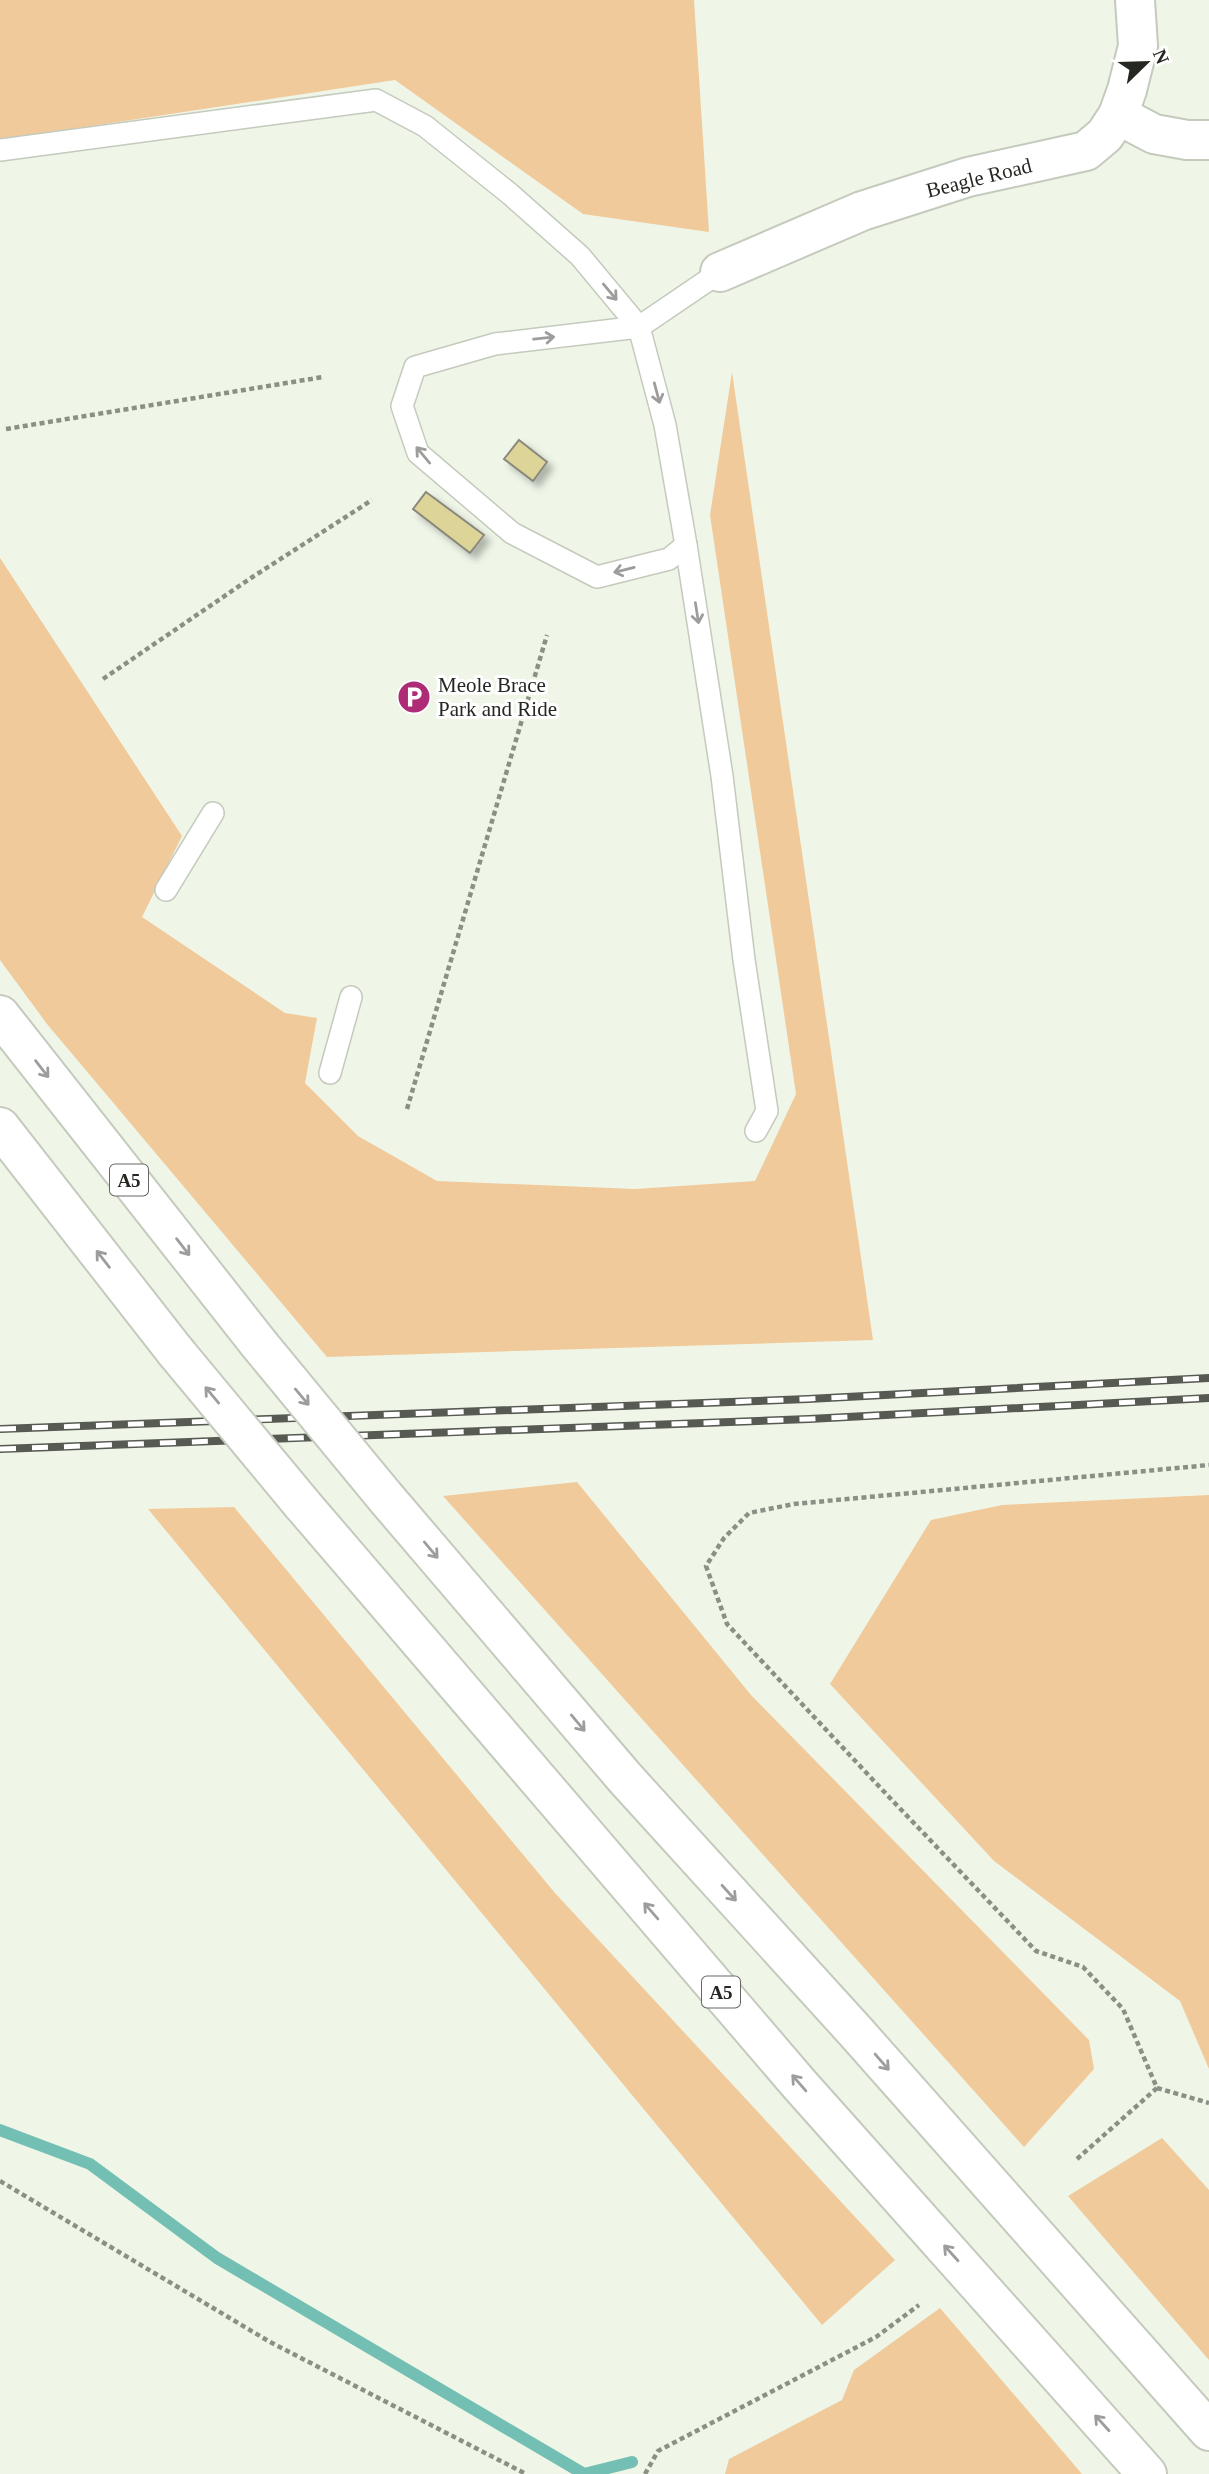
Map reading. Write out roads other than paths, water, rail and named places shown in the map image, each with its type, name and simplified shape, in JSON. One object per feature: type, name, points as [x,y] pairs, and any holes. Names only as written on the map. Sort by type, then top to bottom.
[{"type":"main road","name":"Beagle Road","points":[[720,272],[862,211],[968,177],[1086,150],[1105,135],[1118,115],[1138,46],[1135,0]]},
{"type":"main road","points":[[1118,115],[1154,134],[1187,140],[1209,140]]},
{"type":"main road","name":"A5","points":[[0,1015],[259,1344],[386,1498],[625,1777],[855,2031],[1209,2431]]},
{"type":"main road","name":"A5","points":[[0,1127],[175,1351],[303,1504],[800,2085],[1147,2474]]},
{"type":"lane","points":[[0,150],[376,100],[425,126],[510,194],[580,256],[639,327],[665,425],[735,868],[744,960],[767,1111],[756,1131]]},
{"type":"lane","points":[[686,545],[669,559],[597,577],[512,533],[418,453],[402,406],[415,367],[495,344],[639,327],[720,272]]},
{"type":"lane","points":[[166,890],[213,813]]},
{"type":"lane","points":[[330,1073],[351,997]]},
{"type":"waterway","points":[[0,2130],[90,2164],[217,2258],[584,2474]]},
{"type":"waterway","points":[[584,2474],[632,2462]]},
{"type":"railway","points":[[0,1429],[808,1399],[1209,1378]]},
{"type":"railway","points":[[0,1449],[809,1419],[1209,1398]]},
{"type":"place","name":"Meole Brace Park and Ride","points":[[414,697]]}]
